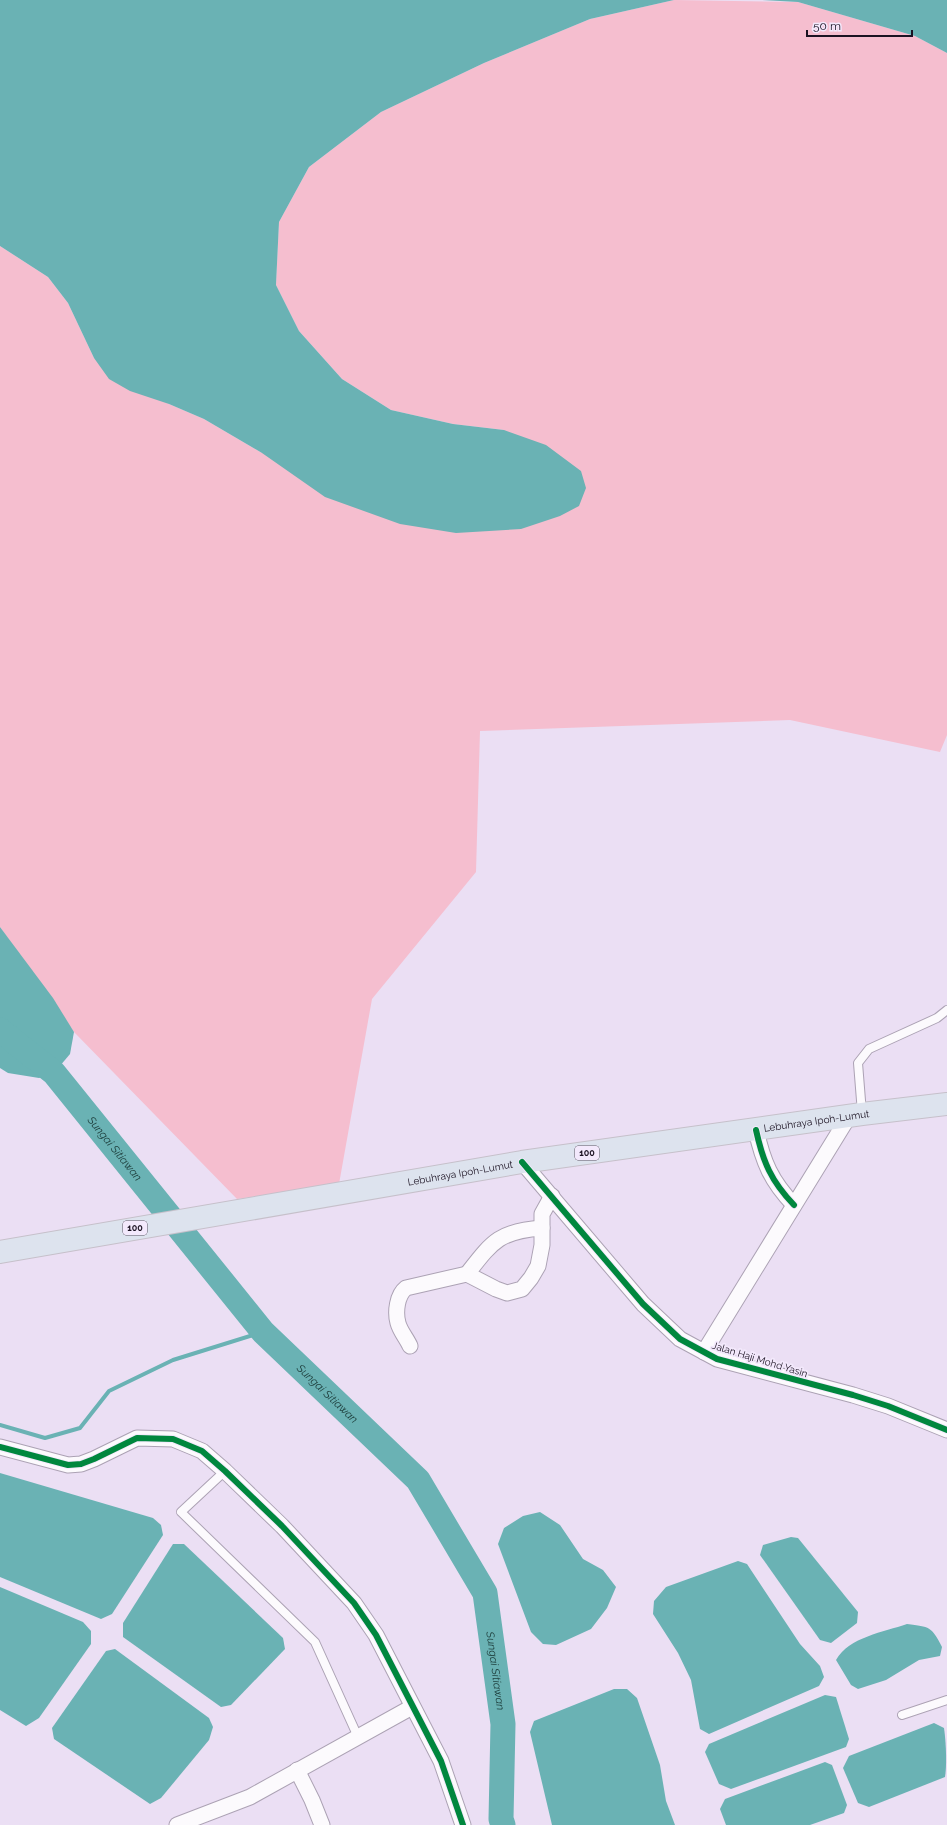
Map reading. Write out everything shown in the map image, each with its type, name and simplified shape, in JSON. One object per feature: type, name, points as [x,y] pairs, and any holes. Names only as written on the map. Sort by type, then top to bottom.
[{"type":"highway","name":"Lebuhraya Ipoh-Lumut","points":[[0,1252],[522,1162],[855,1115],[947,1104]]},
{"type":"street","points":[[704,1352],[794,1204],[855,1115]]},
{"type":"street","points":[[756,1130],[762,1155],[768,1169],[780,1191],[794,1204]]},
{"type":"street","name":"Jalan Haji Mohd Yasin","points":[[522,1162],[643,1304],[680,1338],[717,1358],[881,1404],[947,1430]]},
{"type":"street","points":[[467,1274],[496,1289],[507,1292],[522,1289],[538,1266],[542,1245],[542,1214],[552,1196]]},
{"type":"street","points":[[410,1346],[398,1323],[398,1303],[402,1291],[406,1288],[467,1274],[491,1245],[501,1237],[524,1229],[542,1228]]},
{"type":"street","points":[[0,1447],[68,1465],[81,1464],[94,1460],[137,1438],[173,1438],[202,1451],[225,1471],[303,1548],[354,1602],[376,1635],[441,1761],[463,1825]]},
{"type":"street","points":[[177,1825],[250,1797],[358,1737],[411,1704]]},
{"type":"street","points":[[297,1770],[312,1800],[322,1825]]},
{"type":"lane","points":[[855,1115],[858,1063],[869,1049],[937,1018],[947,1010]]},
{"type":"lane","points":[[225,1471],[181,1512],[315,1642],[358,1737]]},
{"type":"lane","points":[[902,1715],[947,1700]]},
{"type":"shaded area","points":[[0,0],[674,0],[590,19],[484,63],[381,112],[309,167],[279,222],[276,285],[299,331],[342,379],[391,410],[453,424],[504,430],[546,445],[581,471],[586,488],[579,506],[560,516],[521,529],[456,533],[400,524],[325,497],[262,453],[204,419],[169,404],[130,391],[109,379],[94,358],[68,303],[48,277],[0,246]]},
{"type":"shaded area","points":[[674,0],[798,2],[915,36],[947,53],[947,735],[940,752],[790,720],[480,731],[476,872],[372,999],[339,1184],[237,1199],[74,1032],[0,927],[0,246],[48,277],[68,303],[94,358],[169,404],[204,419],[262,453],[504,430],[453,424],[391,410],[342,379],[299,331],[276,285],[279,222],[309,167],[381,112],[484,63],[590,19]]},
{"type":"shaded area","points":[[762,0],[947,0],[947,53],[915,36],[798,2]]},
{"type":"shaded area","points":[[0,927],[53,998],[74,1032],[70,1054],[54,1073],[39,1078],[8,1073],[0,1068]]},
{"type":"shaded area","points":[[0,1473],[153,1518],[161,1525],[163,1535],[112,1614],[101,1619],[0,1577]]},
{"type":"shaded area","points":[[540,1512],[560,1525],[583,1559],[603,1570],[616,1587],[607,1608],[591,1629],[556,1645],[543,1644],[531,1632],[498,1544],[504,1528],[523,1516]]},
{"type":"shaded area","points":[[791,1537],[798,1538],[858,1612],[857,1623],[831,1643],[820,1640],[760,1555],[763,1545]]},
{"type":"shaded area","points":[[173,1544],[184,1544],[283,1638],[285,1649],[231,1705],[221,1707],[123,1637],[123,1623]]},
{"type":"shaded area","points":[[738,1561],[747,1564],[800,1644],[820,1666],[824,1677],[819,1686],[709,1734],[700,1729],[691,1680],[678,1653],[653,1614],[654,1601],[666,1587]]},
{"type":"shaded area","points":[[0,1587],[83,1622],[91,1631],[91,1644],[39,1718],[26,1726],[0,1710]]},
{"type":"shaded area","points":[[907,1624],[925,1627],[932,1631],[942,1647],[940,1656],[919,1660],[886,1680],[858,1689],[851,1685],[836,1660],[842,1652],[849,1646],[868,1636]]},
{"type":"shaded area","points":[[115,1649],[209,1718],[213,1727],[209,1740],[161,1798],[150,1804],[54,1739],[52,1728],[106,1651]]},
{"type":"shaded area","points":[[614,1689],[627,1689],[637,1698],[660,1765],[666,1801],[675,1825],[552,1825],[530,1732],[534,1721]]},
{"type":"shaded area","points":[[825,1695],[836,1697],[849,1739],[846,1747],[731,1789],[719,1784],[705,1752],[709,1744]]},
{"type":"shaded area","points":[[934,1723],[944,1728],[946,1753],[945,1777],[869,1807],[858,1803],[843,1768],[849,1756]]},
{"type":"shaded area","points":[[825,1762],[832,1765],[847,1805],[844,1813],[810,1825],[726,1825],[720,1809],[725,1799]]},
{"type":"waterway","name":"Sungai Sitiawan","points":[[0,1030],[54,1073],[263,1332],[418,1480],[485,1593],[503,1724],[501,1819],[503,1825]]},
{"type":"waterway","points":[[0,1425],[45,1438],[80,1428],[109,1391],[173,1360],[263,1332]]},
{"type":"cycle path","points":[[756,1130],[769,1170],[779,1188],[794,1205]]},
{"type":"cycle path","points":[[522,1162],[643,1304],[680,1339],[717,1359],[853,1395],[888,1406],[947,1430]]},
{"type":"cycle path","points":[[0,1447],[68,1465],[81,1464],[94,1459],[137,1438],[173,1439],[202,1451],[282,1526],[354,1603],[376,1635],[441,1761],[463,1825]]}]
